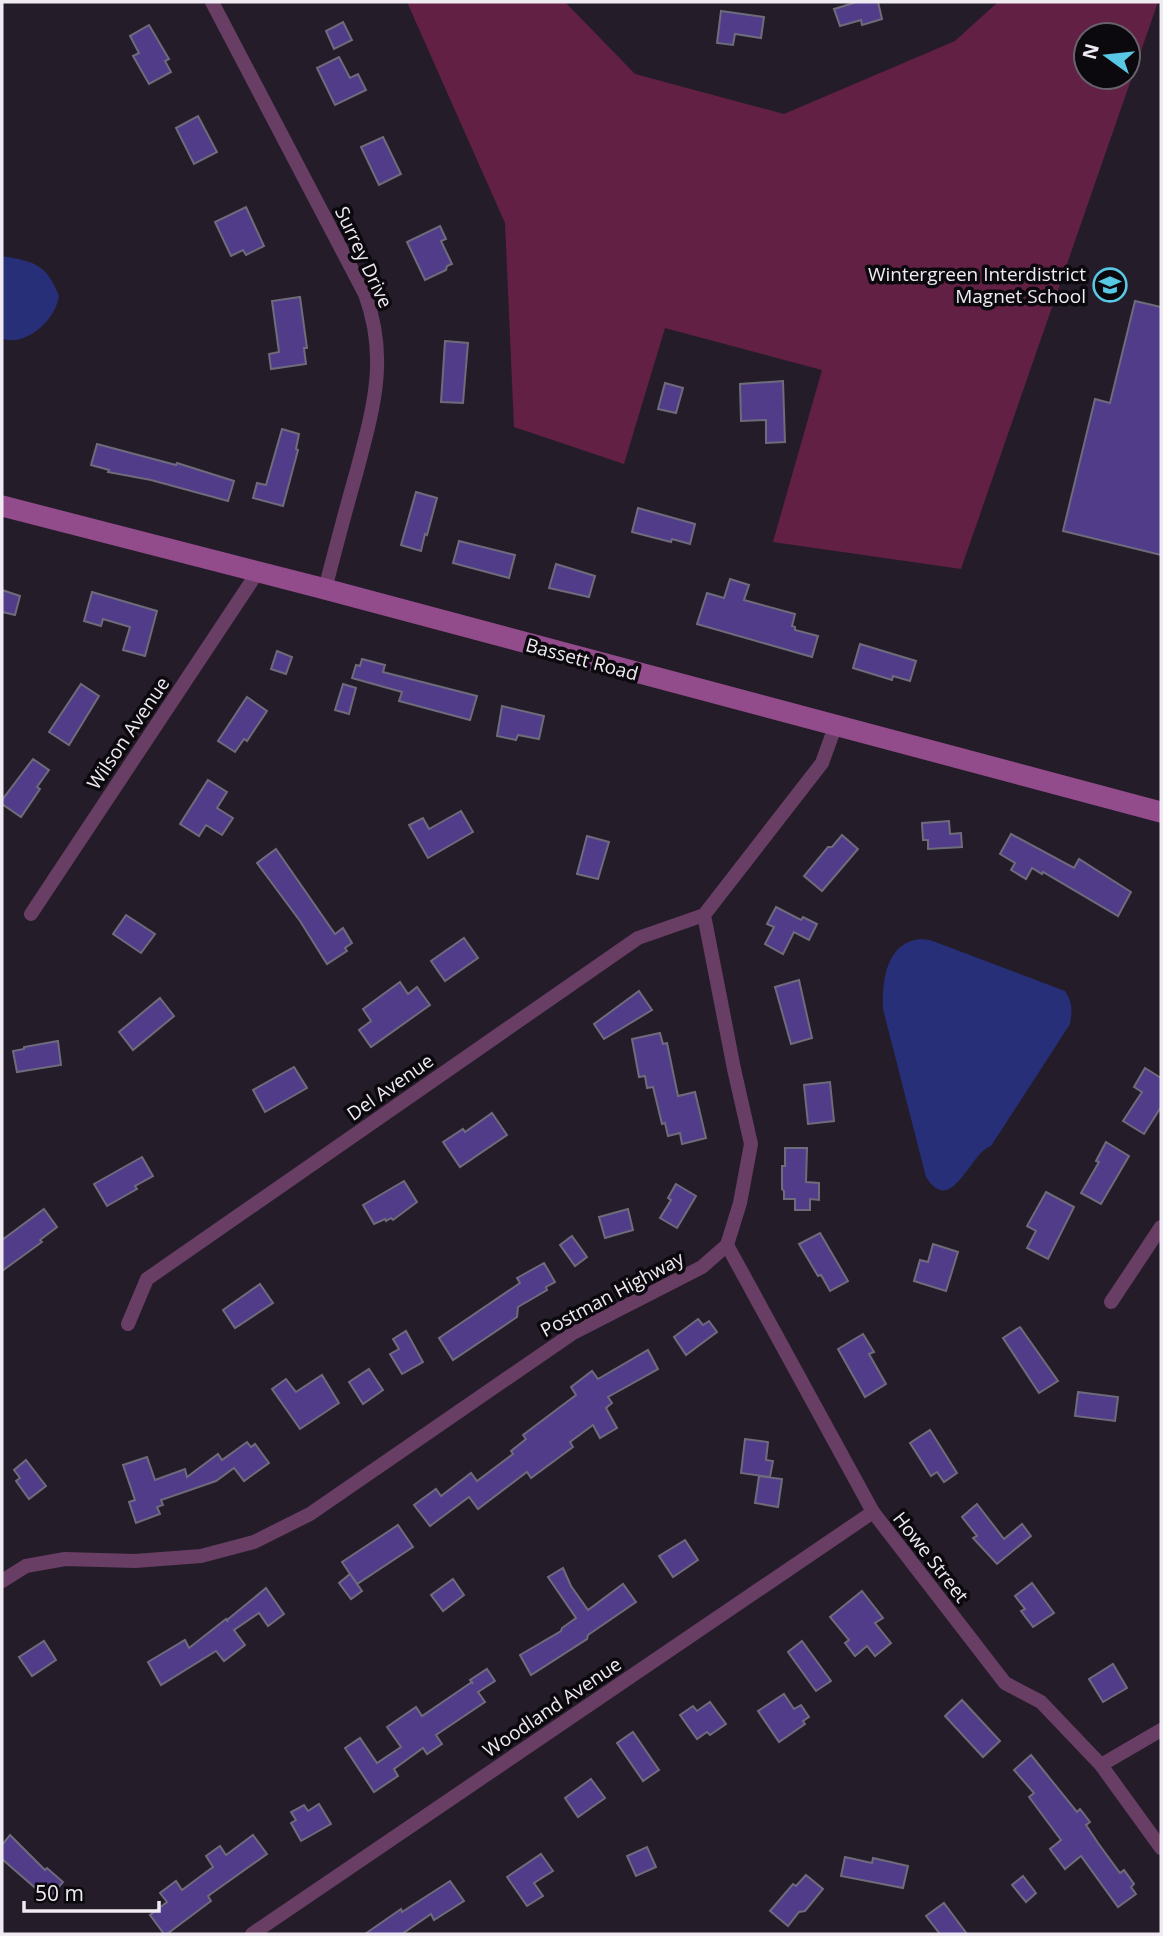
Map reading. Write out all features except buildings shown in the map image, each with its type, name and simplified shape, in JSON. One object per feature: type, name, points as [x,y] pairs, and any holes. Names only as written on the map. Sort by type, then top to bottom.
[{"type":"street","name":"Surrey Drive","points":[[212,2],[365,294],[377,332],[375,400],[325,589]]},
{"type":"street","name":"Bassett Road","points":[[2,506],[325,589],[1161,812]]},
{"type":"street","name":"Wilson Avenue","points":[[31,914],[257,573]]},
{"type":"street","points":[[727,1245],[740,1203],[751,1144],[704,915],[822,763],[835,727]]},
{"type":"street","name":"Del Avenue","points":[[128,1325],[147,1279],[638,938],[704,915]]},
{"type":"street","points":[[1111,1302],[1161,1227]]},
{"type":"street","name":"Howe Street","points":[[727,1245],[873,1513],[1005,1683],[1041,1702],[1101,1765],[1161,1848]]},
{"type":"street","name":"Postman Highway","points":[[2,1581],[26,1566],[65,1559],[135,1561],[201,1556],[254,1542],[310,1514],[573,1333],[702,1267],[727,1245]]},
{"type":"street","name":"Woodland Avenue","points":[[252,1934],[873,1513]]},
{"type":"street","points":[[1101,1765],[1161,1730]]},
{"type":"shaded area","points":[[407,2],[565,2],[635,74],[784,114],[955,41],[998,2],[1158,2],[1142,48],[1142,21],[1072,21],[1072,91],[1127,91],[961,569],[773,542],[822,370],[665,328],[624,464],[514,427],[505,223]]},
{"type":"shaded area","points":[[2,256],[23,260],[44,270],[59,296],[46,322],[21,339],[2,339]]},
{"type":"shaded area","points":[[920,939],[930,940],[1065,991],[1071,1007],[1070,1024],[991,1146],[983,1151],[952,1187],[944,1190],[935,1188],[926,1177],[883,1009],[888,965],[900,948]]},
{"type":"place","name":"Wintergreen Interdistrict Magnet School","points":[[1110,285]]}]
